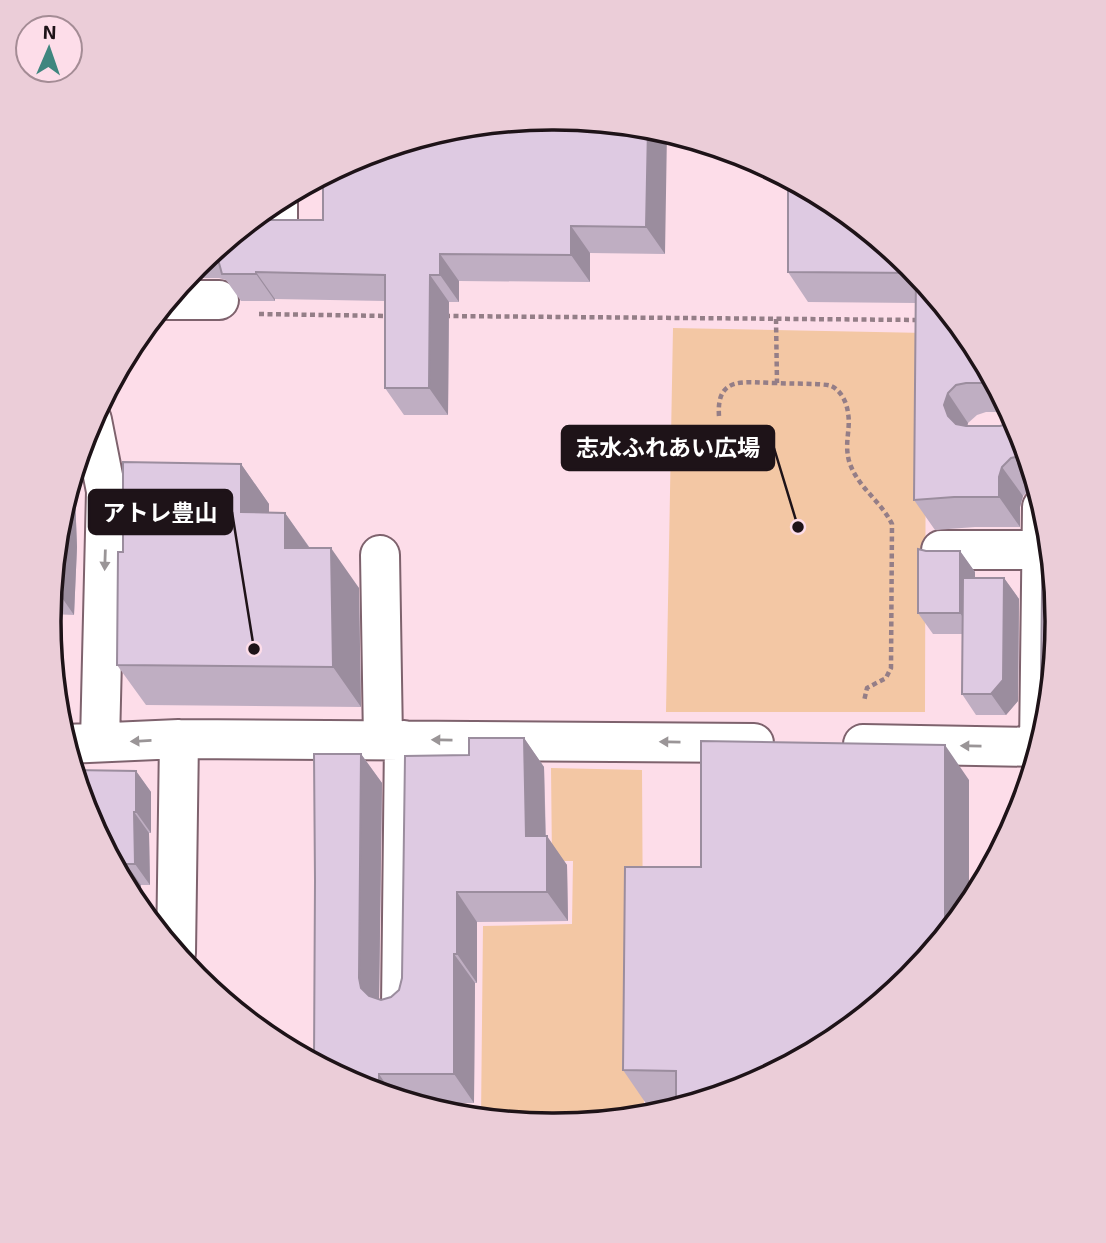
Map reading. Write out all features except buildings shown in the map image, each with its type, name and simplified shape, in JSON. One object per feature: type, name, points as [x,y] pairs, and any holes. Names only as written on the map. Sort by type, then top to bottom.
[{"type":"street","points":[[181,300],[219,300]]},
{"type":"street","points":[[96,440],[106,491],[83,743],[179,739],[791,743]]},
{"type":"street","points":[[941,550],[1042,566]]},
{"type":"street","points":[[380,555],[393,740],[401,1007]]},
{"type":"street","points":[[1041,685],[1044,593]]},
{"type":"street","points":[[176,938],[179,739]]},
{"type":"street","points":[[846,744],[1028,747]]},
{"type":"path","points":[[253,314],[391,316]]},
{"type":"path","points":[[432,316],[927,320]]},
{"type":"path","points":[[776,319],[777,383]]},
{"type":"path","points":[[719,416],[720,394],[728,386],[738,383],[831,385],[841,393],[848,413],[846,444],[850,463],[864,488],[886,512],[892,524],[891,668],[886,678],[867,688],[864,703],[846,744]]},
{"type":"shaded area","points":[[673,328],[926,333],[925,712],[666,712]]},
{"type":"shaded area","points":[[551,768],[642,770],[644,1105],[553,1113],[481,1108],[483,926],[572,924],[573,861],[552,861]]},
{"type":"place","name":"志水ふれあい広場","points":[[798,527]]},
{"type":"place","name":"アトレ豊山","points":[[254,649]]}]
